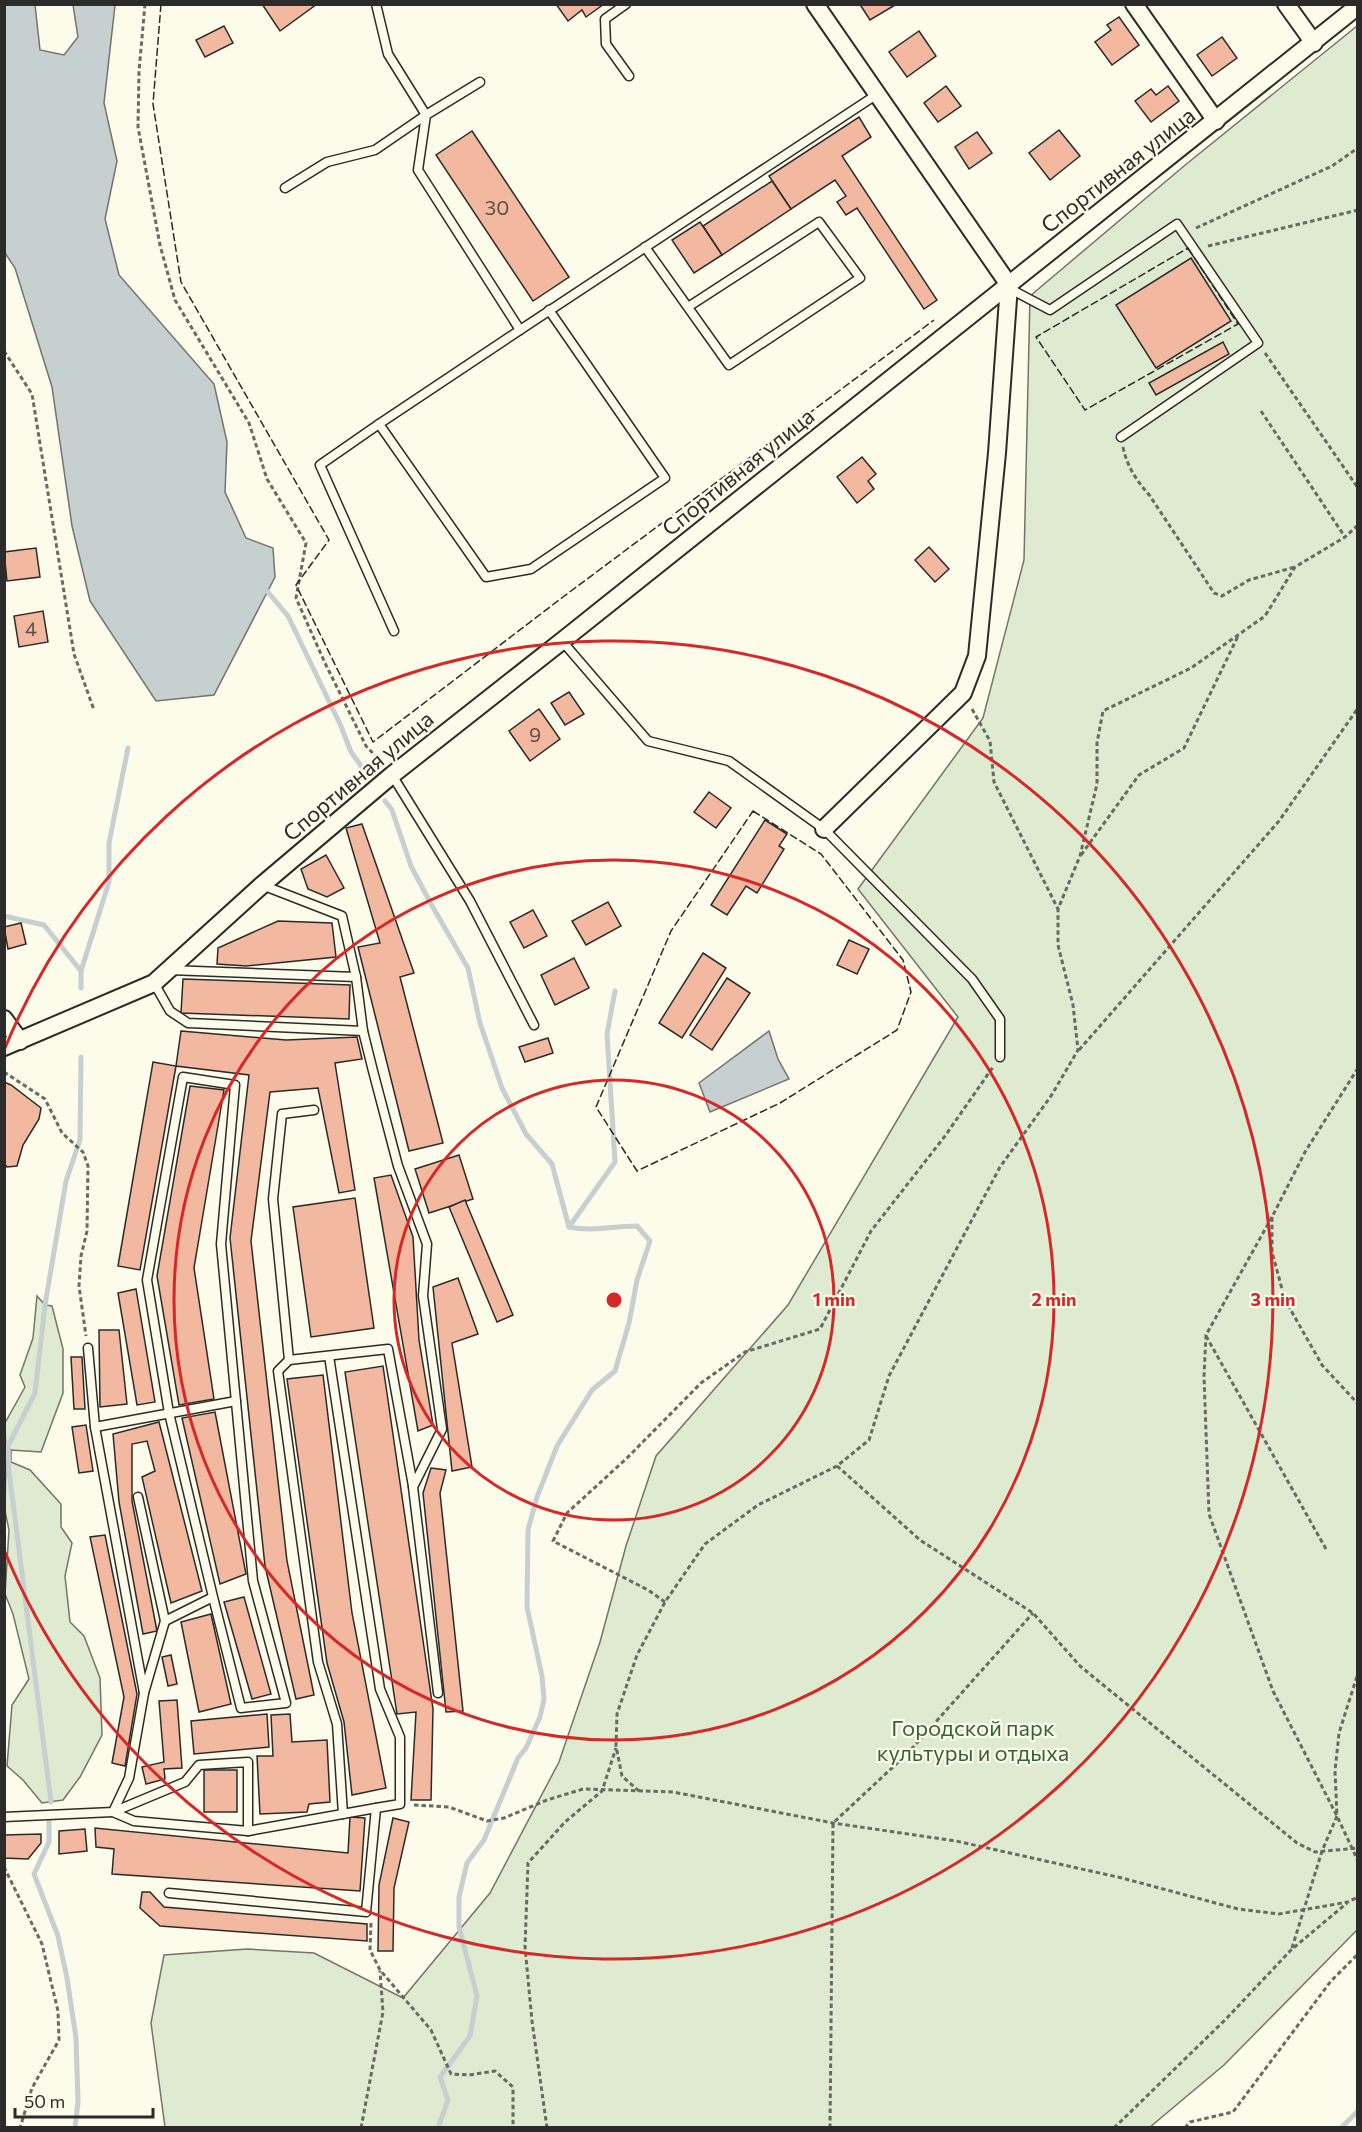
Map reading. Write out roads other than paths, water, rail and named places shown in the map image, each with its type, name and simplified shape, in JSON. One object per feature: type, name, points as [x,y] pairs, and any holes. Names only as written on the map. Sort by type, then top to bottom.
[{"type":"street","points":[[815,4],[1009,285],[997,453],[976,656],[963,693],[824,829]]},
{"type":"street","points":[[1134,4],[1216,121]]},
{"type":"street","points":[[1286,4],[1314,43]]},
{"type":"street","name":"Спортивная улица","points":[[12,1044],[154,983],[262,885],[392,775],[1358,6]]},
{"type":"street","points":[[4,1018],[12,1044]]},
{"type":"lane","points":[[376,4],[388,54],[426,115],[418,170],[520,330]]},
{"type":"lane","points":[[626,4],[605,19],[606,44],[629,76]]},
{"type":"lane","points":[[285,188],[327,162],[375,150],[480,82]]},
{"type":"lane","points":[[394,632],[320,465],[549,310],[876,94]]},
{"type":"lane","points":[[645,247],[688,308],[729,365],[860,278],[819,222],[688,308]]},
{"type":"lane","points":[[1009,285],[1016,292],[1050,310],[1177,224],[1184,233],[1258,343],[1121,437]]},
{"type":"lane","points":[[379,424],[486,577],[531,569],[665,478],[549,310]]},
{"type":"lane","points":[[562,641],[648,741],[729,761],[824,829],[972,979],[1000,1019],[1000,1057]]},
{"type":"lane","points":[[392,775],[470,901],[534,1024]]},
{"type":"lane","points":[[262,885],[342,916],[356,976],[363,1031],[398,1166],[427,1244],[423,1296],[442,1429],[413,1487]]},
{"type":"lane","points":[[168,970],[356,976]]},
{"type":"lane","points":[[154,983],[170,1011],[188,1023],[363,1031]]},
{"type":"lane","points":[[183,1077],[235,1085],[221,1244],[254,1581],[286,1703],[241,1708],[169,1413],[147,1280],[183,1077]]},
{"type":"lane","points":[[290,1360],[273,1199],[282,1114],[314,1110]]},
{"type":"lane","points":[[88,1348],[95,1427],[144,1693]]},
{"type":"lane","points":[[343,1814],[337,1724],[318,1662],[278,1371],[290,1360],[388,1349],[413,1487],[438,1693]]},
{"type":"lane","points":[[113,1812],[134,1821],[248,1831],[400,1804],[400,1737],[380,1689],[329,1356]]},
{"type":"lane","points":[[95,1427],[236,1401]]},
{"type":"lane","points":[[113,1812],[129,1778],[144,1693],[165,1621],[138,1497]]},
{"type":"lane","points":[[165,1621],[213,1597]]},
{"type":"lane","points":[[4,1816],[113,1812],[185,1782],[200,1765],[248,1762],[248,1831]]},
{"type":"lane","points":[[169,1893],[366,1912],[376,1808]]},
{"type":"waterway","points":[[267,591],[288,616],[351,752],[364,770]]},
{"type":"waterway","points":[[81,988],[81,971],[109,882],[109,843],[128,748]]},
{"type":"waterway","points":[[385,801],[392,810],[411,866],[468,968],[480,1023],[502,1088],[526,1134],[552,1164],[569,1227],[595,1229],[637,1226],[650,1241],[637,1280],[629,1323],[615,1371],[592,1390],[557,1446],[537,1497],[528,1530],[527,1607],[542,1676],[544,1699],[540,1717],[526,1748],[518,1758],[484,1840],[467,1863],[459,1897],[459,1927],[477,1996],[470,2036],[440,2077],[448,2100],[438,2128]]},
{"type":"waterway","points":[[4,916],[44,925],[81,971]]},
{"type":"waterway","points":[[569,1227],[615,1162],[607,1034],[615,991]]},
{"type":"waterway","points":[[51,1802],[9,1471],[8,1446],[35,1393],[45,1305],[66,1181],[80,1140],[81,1057]]},
{"type":"waterway","points":[[49,1821],[49,1842],[34,1874],[58,1936],[67,1978],[76,2038],[78,2102],[75,2128]]},
{"type":"waterway","points":[[1341,2128],[1358,2111]]},
{"type":"park label","name":"Городской парк культуры и отдыха","points":[[973,1740]]}]
